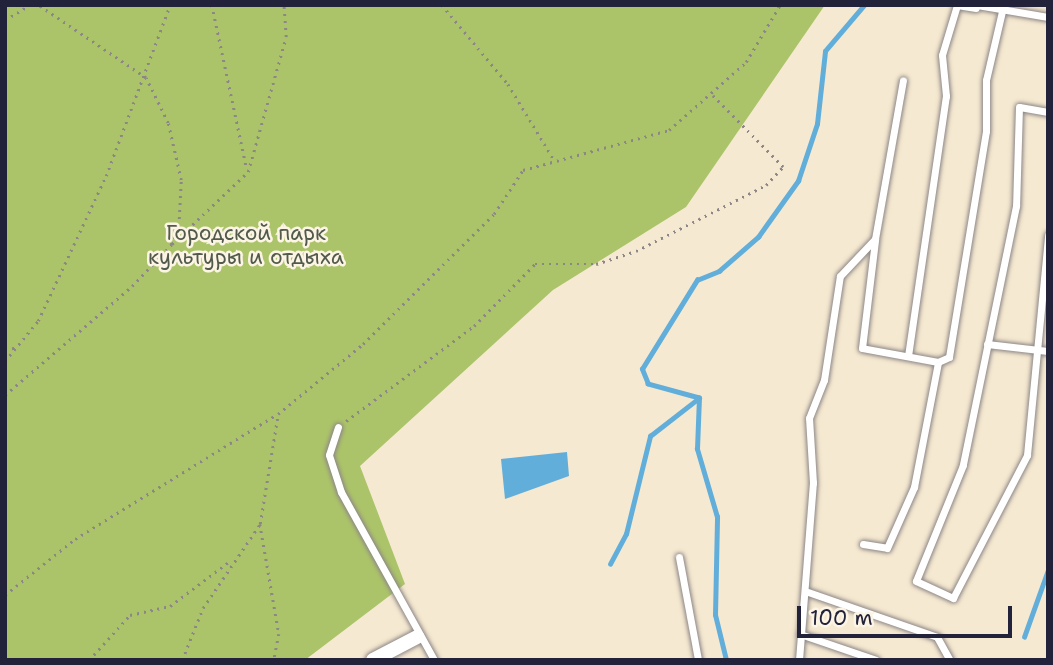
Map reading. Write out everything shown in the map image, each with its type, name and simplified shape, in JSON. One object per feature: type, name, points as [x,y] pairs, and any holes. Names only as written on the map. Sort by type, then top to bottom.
[{"type":"street","points":[[373,660],[417,637]]},
{"type":"lane","points":[[908,356],[946,96],[942,55],[957,5],[1048,17]]},
{"type":"lane","points":[[903,80],[875,240],[862,348],[938,362],[949,357],[986,131],[986,80],[1002,11]]},
{"type":"lane","points":[[1048,112],[1020,107],[1016,206],[963,465],[916,581],[953,598],[1027,455],[1044,351],[1048,235]]},
{"type":"lane","points":[[799,660],[800,634],[808,592],[809,418],[824,380],[840,276],[875,240]]},
{"type":"lane","points":[[987,344],[1044,351]]},
{"type":"lane","points":[[863,544],[887,548],[914,487],[938,362]]},
{"type":"lane","points":[[338,427],[329,455],[341,492],[417,637],[435,660]]},
{"type":"lane","points":[[679,558],[698,660]]},
{"type":"lane","points":[[808,592],[937,637],[950,660]]},
{"type":"lane","points":[[800,634],[876,660]]},
{"type":"path","points":[[5,20],[30,5]]},
{"type":"path","points":[[38,5],[146,78],[168,122],[181,180],[171,245]]},
{"type":"path","points":[[5,361],[38,321],[146,78],[170,5]]},
{"type":"path","points":[[212,5],[248,172]]},
{"type":"path","points":[[5,396],[248,172],[286,37],[284,5]]},
{"type":"path","points":[[442,5],[508,84],[553,158]]},
{"type":"path","points":[[5,595],[75,539],[278,414],[363,344],[494,214],[523,170],[553,158],[621,147],[669,130],[713,96],[746,62],[780,5]]},
{"type":"path","points":[[338,427],[474,326],[535,264],[596,264],[636,251],[766,185],[783,167],[713,96]]},
{"type":"path","points":[[5,350],[17,347]]},
{"type":"path","points":[[274,660],[279,634],[260,524],[278,414]]},
{"type":"path","points":[[183,660],[232,559],[260,524]]},
{"type":"path","points":[[1048,542],[1048,570]]},
{"type":"path","points":[[89,660],[130,615],[170,606],[232,559]]},
{"type":"green space","name":"Городской парк культуры и отдыха","points":[[5,5],[825,5],[686,207],[553,290],[360,466],[405,584],[305,660],[5,660]]},
{"type":"water","points":[[567,452],[569,476],[505,499],[501,459]]},
{"type":"waterway","points":[[726,660],[715,615],[717,517],[697,449],[699,398],[648,384],[642,369],[697,280],[719,271],[758,237],[798,181],[817,124],[825,51],[864,5]]},
{"type":"waterway","points":[[610,564],[626,534],[650,436],[699,398]]},
{"type":"waterway","points":[[1024,637],[1048,570]]}]
